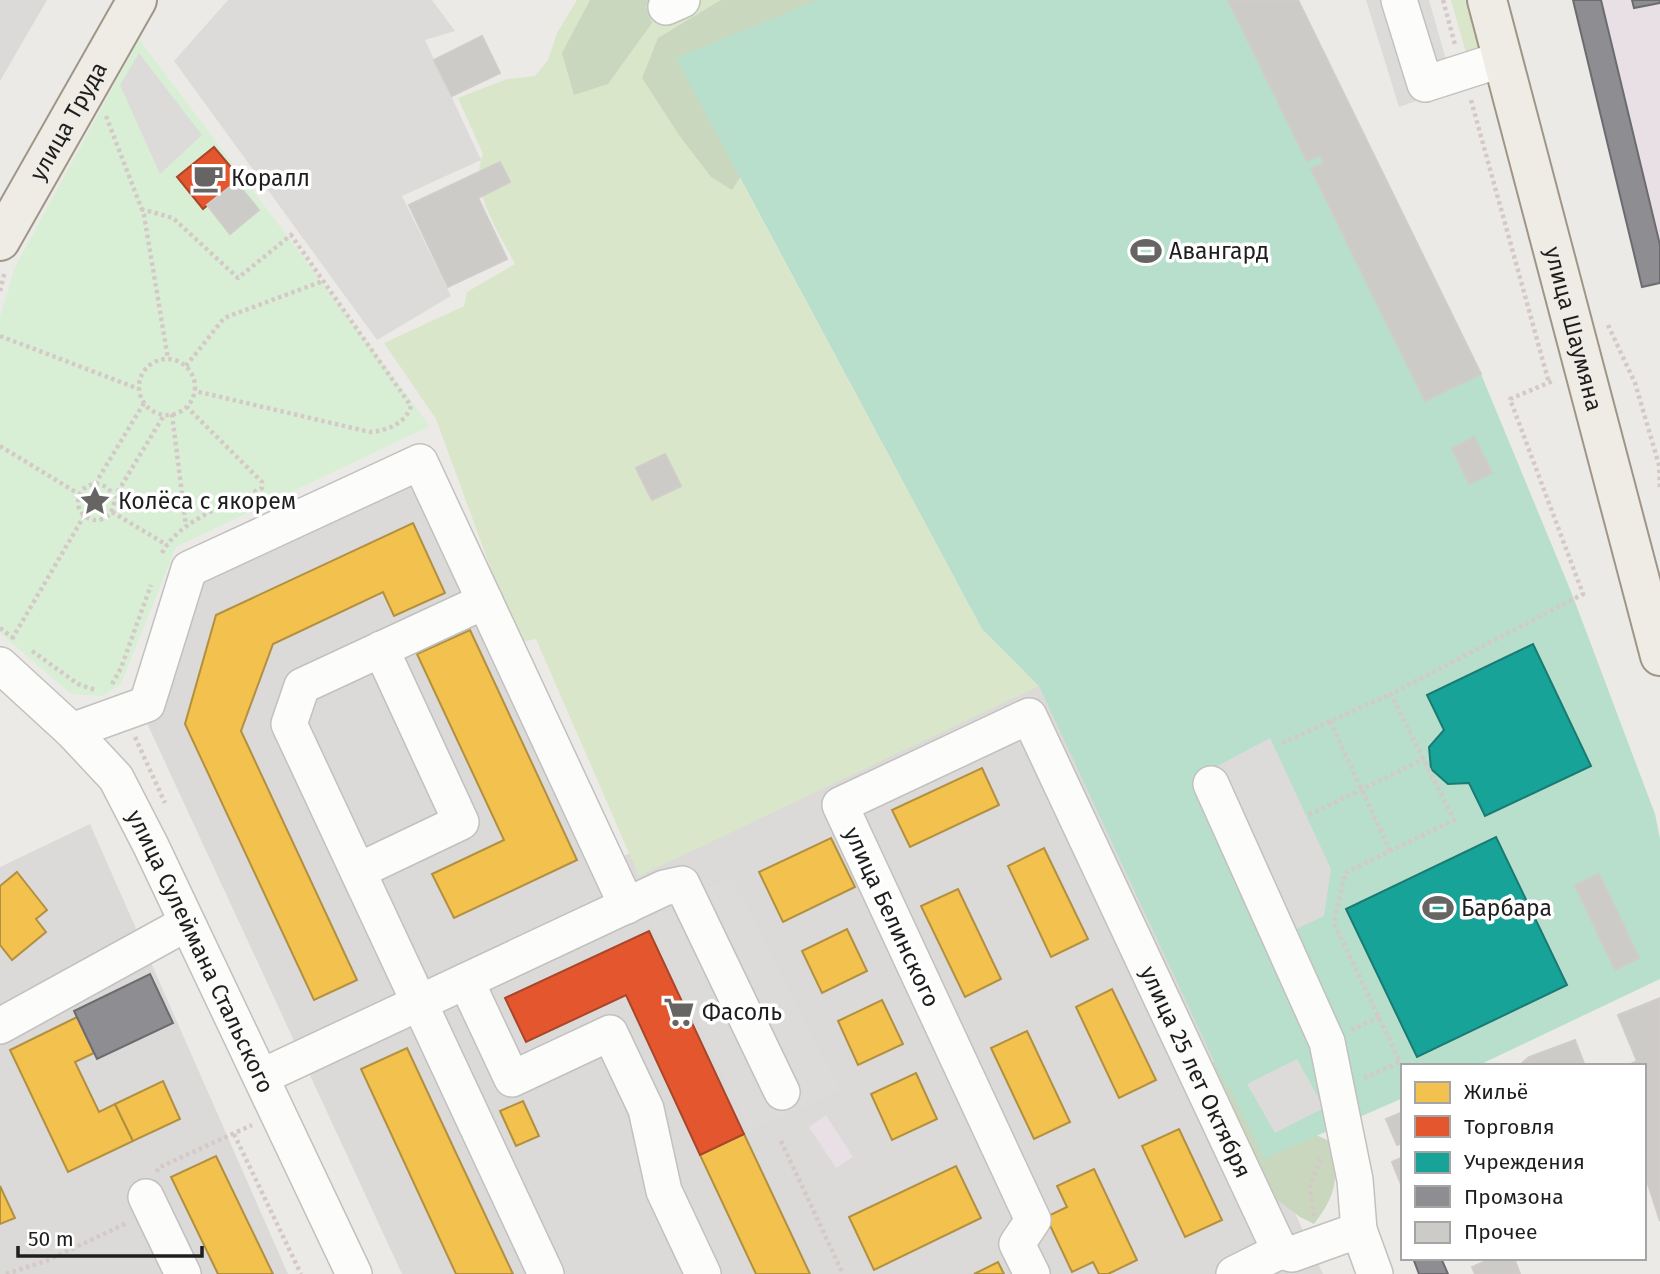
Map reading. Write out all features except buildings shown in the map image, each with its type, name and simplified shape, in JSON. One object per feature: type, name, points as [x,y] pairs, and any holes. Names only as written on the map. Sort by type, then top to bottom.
[{"type":"main road","name":"улица Труда","points":[[0,241],[136,0]]},
{"type":"main road","name":"улица Шаумяна","points":[[1487,0],[1660,656]]},
{"type":"street","points":[[1399,0],[1425,84],[1503,59]]},
{"type":"street","points":[[72,731],[147,704],[189,569],[420,462],[627,906]]},
{"type":"street","points":[[485,601],[302,686],[289,724],[546,1274]]},
{"type":"street","points":[[358,871],[461,822],[381,649]]},
{"type":"street","name":"улица Сулеймана Стальского","points":[[6,651],[72,731],[116,778],[151,846],[354,1274]]},
{"type":"street","name":"улица Белинского","points":[[1032,1274],[1017,1244],[1033,1220],[840,805],[1029,716],[1055,773]]},
{"type":"street","name":"улица 25 лет Октября","points":[[1055,773],[1280,1251]]},
{"type":"street","points":[[1211,784],[1327,1042],[1355,1180],[1359,1230],[1375,1274]]},
{"type":"street","points":[[261,1077],[664,888],[682,884],[782,1092]]},
{"type":"street","points":[[0,1026],[187,923]]},
{"type":"street","points":[[466,981],[512,1079],[610,1033],[646,1110],[664,1191],[702,1274]]},
{"type":"street","points":[[146,1197],[183,1274]]},
{"type":"street","points":[[1234,1274],[1280,1251],[1292,1254],[1359,1230]]},
{"type":"path","points":[[1443,0],[1549,383]]},
{"type":"path","points":[[92,79],[141,209],[168,359]]},
{"type":"path","points":[[141,209],[173,218],[237,278],[291,235],[411,406],[408,415],[399,423],[381,431],[370,432],[195,391]]},
{"type":"path","points":[[186,366],[224,318],[323,281]]},
{"type":"path","points":[[0,336],[139,389]]},
{"type":"path","points":[[168,359],[186,366],[194,378],[195,391],[187,407],[164,415],[150,410],[139,389],[142,375],[148,367],[155,361],[168,359]]},
{"type":"path","points":[[1282,744],[1391,694],[1583,594],[1510,399],[1586,368]]},
{"type":"path","points":[[1635,383],[1659,466],[1660,488]]},
{"type":"path","points":[[95,484],[144,402]]},
{"type":"path","points":[[161,556],[167,545],[186,526],[262,488],[261,482],[187,407]]},
{"type":"path","points":[[172,414],[186,526]]},
{"type":"path","points":[[114,498],[109,489],[95,484],[86,487],[79,494],[77,503],[84,516],[97,521],[103,520],[112,512],[114,498],[164,415]]},
{"type":"path","points":[[0,446],[79,494]]},
{"type":"path","points":[[112,512],[167,545]]},
{"type":"path","points":[[6,651],[84,516]]},
{"type":"path","points":[[109,688],[121,668],[152,581]]},
{"type":"path","points":[[0,628],[6,651]]},
{"type":"path","points":[[6,651],[96,691]]},
{"type":"path","points":[[1338,1090],[1400,1062],[1334,923],[1345,873],[1454,820],[1391,694]]},
{"type":"path","points":[[1330,721],[1391,851]]},
{"type":"path","points":[[1309,816],[1424,759]]},
{"type":"path","points":[[234,1133],[301,1274]]},
{"type":"path","points":[[781,1141],[844,1274]]},
{"type":"path","points":[[1325,1242],[1314,1214],[1310,1187],[1322,1153],[1348,1141]]},
{"type":"shaded area","points":[[0,0],[47,0],[0,81]]},
{"type":"shaded area","points":[[228,0],[432,0],[455,31],[425,40],[481,160],[402,196],[451,296],[377,340],[174,61]]},
{"type":"shaded area","points":[[1366,0],[1429,0],[1454,88],[1399,107]]},
{"type":"shaded area","points":[[1598,0],[1660,0],[1660,259]]},
{"type":"shaded area","points":[[139,53],[202,135],[160,174],[120,85]]},
{"type":"shaded area","points":[[412,482],[597,868],[1044,667],[1323,1274],[402,1274],[139,706],[207,560]]},
{"type":"shaded area","points":[[1270,738],[1331,869],[1324,916],[1271,941],[1195,778]]},
{"type":"shaded area","points":[[90,824],[288,1274],[0,1274],[0,867]]},
{"type":"shaded area","points":[[731,877],[840,1090],[750,1131],[646,914]]},
{"type":"shaded area","points":[[1297,1059],[1324,1108],[1275,1133],[1247,1084]]},
{"type":"shaded area","points":[[826,1115],[853,1157],[836,1168],[809,1127]]},
{"type":"green space","points":[[577,0],[808,0],[676,59],[982,629],[1039,686],[639,876],[536,639],[518,643],[436,419],[384,343],[464,306],[467,292],[515,264],[482,196],[479,167],[483,154],[458,98],[507,79],[535,76],[548,60],[557,33]]},
{"type":"green space","points":[[590,0],[655,0],[646,7],[652,23],[608,84],[574,95],[562,53]]},
{"type":"green space","points":[[721,0],[894,0],[745,170],[732,190],[711,177],[679,135],[642,78],[658,38]]},
{"type":"green space","points":[[818,0],[1298,0],[1481,374],[1572,594],[1655,814],[1660,839],[1660,979],[1481,1064],[1401,1064],[1401,1099],[1264,1159],[1229,1087],[1226,1087],[1039,686],[982,629],[676,58]]},
{"type":"green space","points":[[1451,0],[1466,0],[1475,17],[1481,50],[1467,56]]},
{"type":"green space","points":[[139,39],[430,426],[176,547],[121,684],[103,696],[71,694],[0,633],[0,317],[15,267]]},
{"type":"green space","points":[[1228,1059],[1312,1133],[1329,1141],[1335,1165],[1334,1185],[1328,1203],[1314,1224],[1273,1197],[1205,1064]]},
{"type":"place","name":"Коралл","points":[[208,178]]},
{"type":"place","name":"Авангард","points":[[1146,251]]},
{"type":"place","name":"Колёса с якорем","points":[[95,501]]},
{"type":"place","name":"Барбара","points":[[1438,908]]},
{"type":"place","name":"Фасоль","points":[[679,1012]]}]
